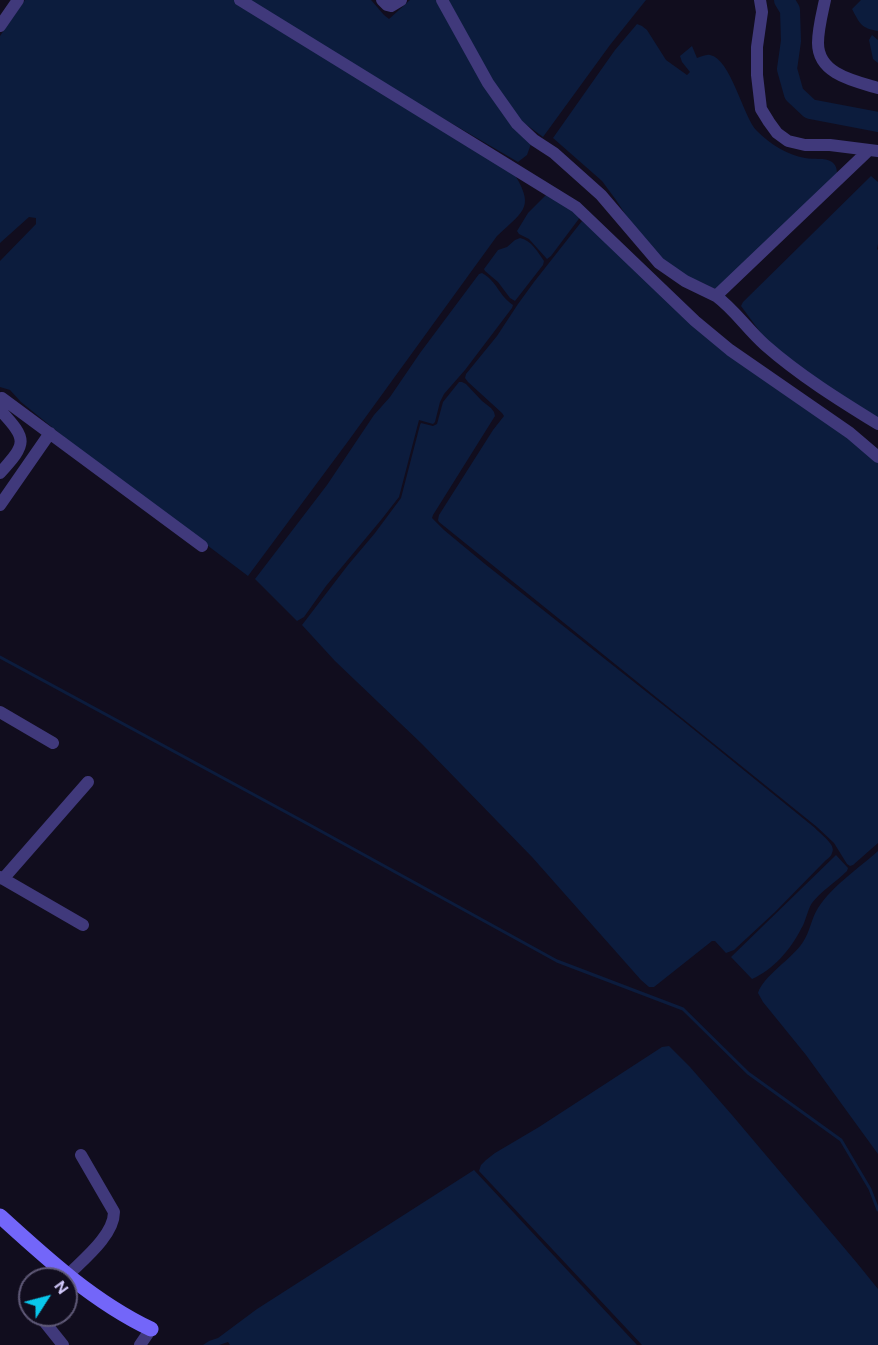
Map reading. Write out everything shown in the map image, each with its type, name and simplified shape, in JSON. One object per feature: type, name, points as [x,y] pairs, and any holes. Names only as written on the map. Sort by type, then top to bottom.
[{"type":"main road","points":[[0,1216],[59,1267]]},
{"type":"main road","points":[[78,1282],[127,1318],[151,1329]]},
{"type":"street","points":[[0,26],[18,0]]},
{"type":"street","points":[[240,0],[576,207],[695,321],[739,356],[850,433],[878,457]]},
{"type":"street","points":[[382,0],[391,6],[401,0]]},
{"type":"street","points":[[442,0],[488,83],[517,124],[601,195],[659,263],[685,281],[727,304],[763,343],[786,363],[814,384],[878,424]]},
{"type":"street","points":[[760,0],[762,12],[757,47],[757,75],[761,109],[777,133],[788,141],[805,145],[830,145],[873,151]]},
{"type":"street","points":[[825,0],[818,44],[826,65],[834,72],[878,88]]},
{"type":"street","points":[[716,296],[873,151]]},
{"type":"street","points":[[1,401],[50,433],[202,546]]},
{"type":"street","points":[[0,473],[21,445],[21,438],[1,401]]},
{"type":"street","points":[[0,505],[50,433]]},
{"type":"street","points":[[0,712],[53,743]]},
{"type":"street","points":[[83,925],[2,878],[88,782]]},
{"type":"street","points":[[76,1267],[104,1238],[114,1220],[114,1212],[81,1155]]},
{"type":"street","points":[[49,1327],[63,1345]]},
{"type":"street","points":[[140,1345],[151,1329]]},
{"type":"water","points":[[25,0],[236,0],[512,170],[523,192],[525,200],[521,213],[497,236],[248,576],[69,441],[21,402],[10,390],[0,387],[0,261],[36,224],[36,218],[29,217],[0,243],[0,36]]},
{"type":"water","points":[[248,0],[371,0],[389,19],[410,0],[436,0],[490,94],[531,144],[527,155],[518,162],[288,28]]},
{"type":"water","points":[[442,0],[646,0],[543,137],[512,114]]},
{"type":"water","points":[[861,0],[878,0],[878,31],[864,27],[859,22],[852,9]]},
{"type":"water","points":[[637,24],[647,30],[666,60],[687,75],[690,72],[680,56],[692,46],[697,58],[708,55],[717,59],[730,77],[752,124],[762,136],[798,157],[829,160],[836,167],[837,174],[719,291],[675,272],[637,232],[602,181],[553,138],[615,50]]},
{"type":"water","points":[[872,35],[878,40],[878,63],[873,59],[869,40]]},
{"type":"water","points":[[871,176],[878,182],[878,418],[821,383],[766,340],[741,306]]},
{"type":"water","points":[[548,193],[581,216],[547,259],[529,239],[517,231],[528,213]]},
{"type":"water","points":[[582,221],[672,301],[878,456],[878,843],[853,865],[847,864],[834,843],[817,827],[438,520],[439,515],[504,416],[468,382],[465,378],[466,374]]},
{"type":"water","points":[[520,238],[531,244],[544,261],[515,301],[484,269],[498,250]]},
{"type":"water","points":[[482,273],[513,305],[512,308],[444,394],[435,422],[433,424],[419,420],[399,497],[326,586],[304,617],[297,621],[255,579],[327,485],[374,415],[390,397],[420,353]]},
{"type":"water","points":[[459,382],[466,384],[491,408],[495,416],[432,518],[485,564],[815,828],[833,850],[830,857],[734,950],[726,953],[715,941],[712,941],[654,987],[649,987],[641,980],[532,857],[422,744],[335,661],[302,625],[401,498],[421,423],[433,426],[437,424],[443,402]]},
{"type":"water","points":[[878,851],[878,1154],[758,993],[766,980],[803,942],[824,900]]},
{"type":"water","points":[[836,855],[848,868],[847,871],[812,903],[797,937],[781,958],[752,979],[731,957]]},
{"type":"water","points":[[669,1046],[732,1115],[878,1289],[878,1345],[642,1345],[479,1171],[481,1165],[495,1153],[662,1047]]},
{"type":"water","points":[[474,1170],[637,1345],[230,1345],[228,1342],[219,1345],[203,1345],[218,1338],[257,1309]]},
{"type":"waterway","points":[[784,0],[790,10],[791,41],[787,69],[794,94],[810,109],[878,122]]},
{"type":"waterway","points":[[0,657],[557,961],[683,1009],[748,1073],[841,1140],[870,1189],[878,1210]]}]
